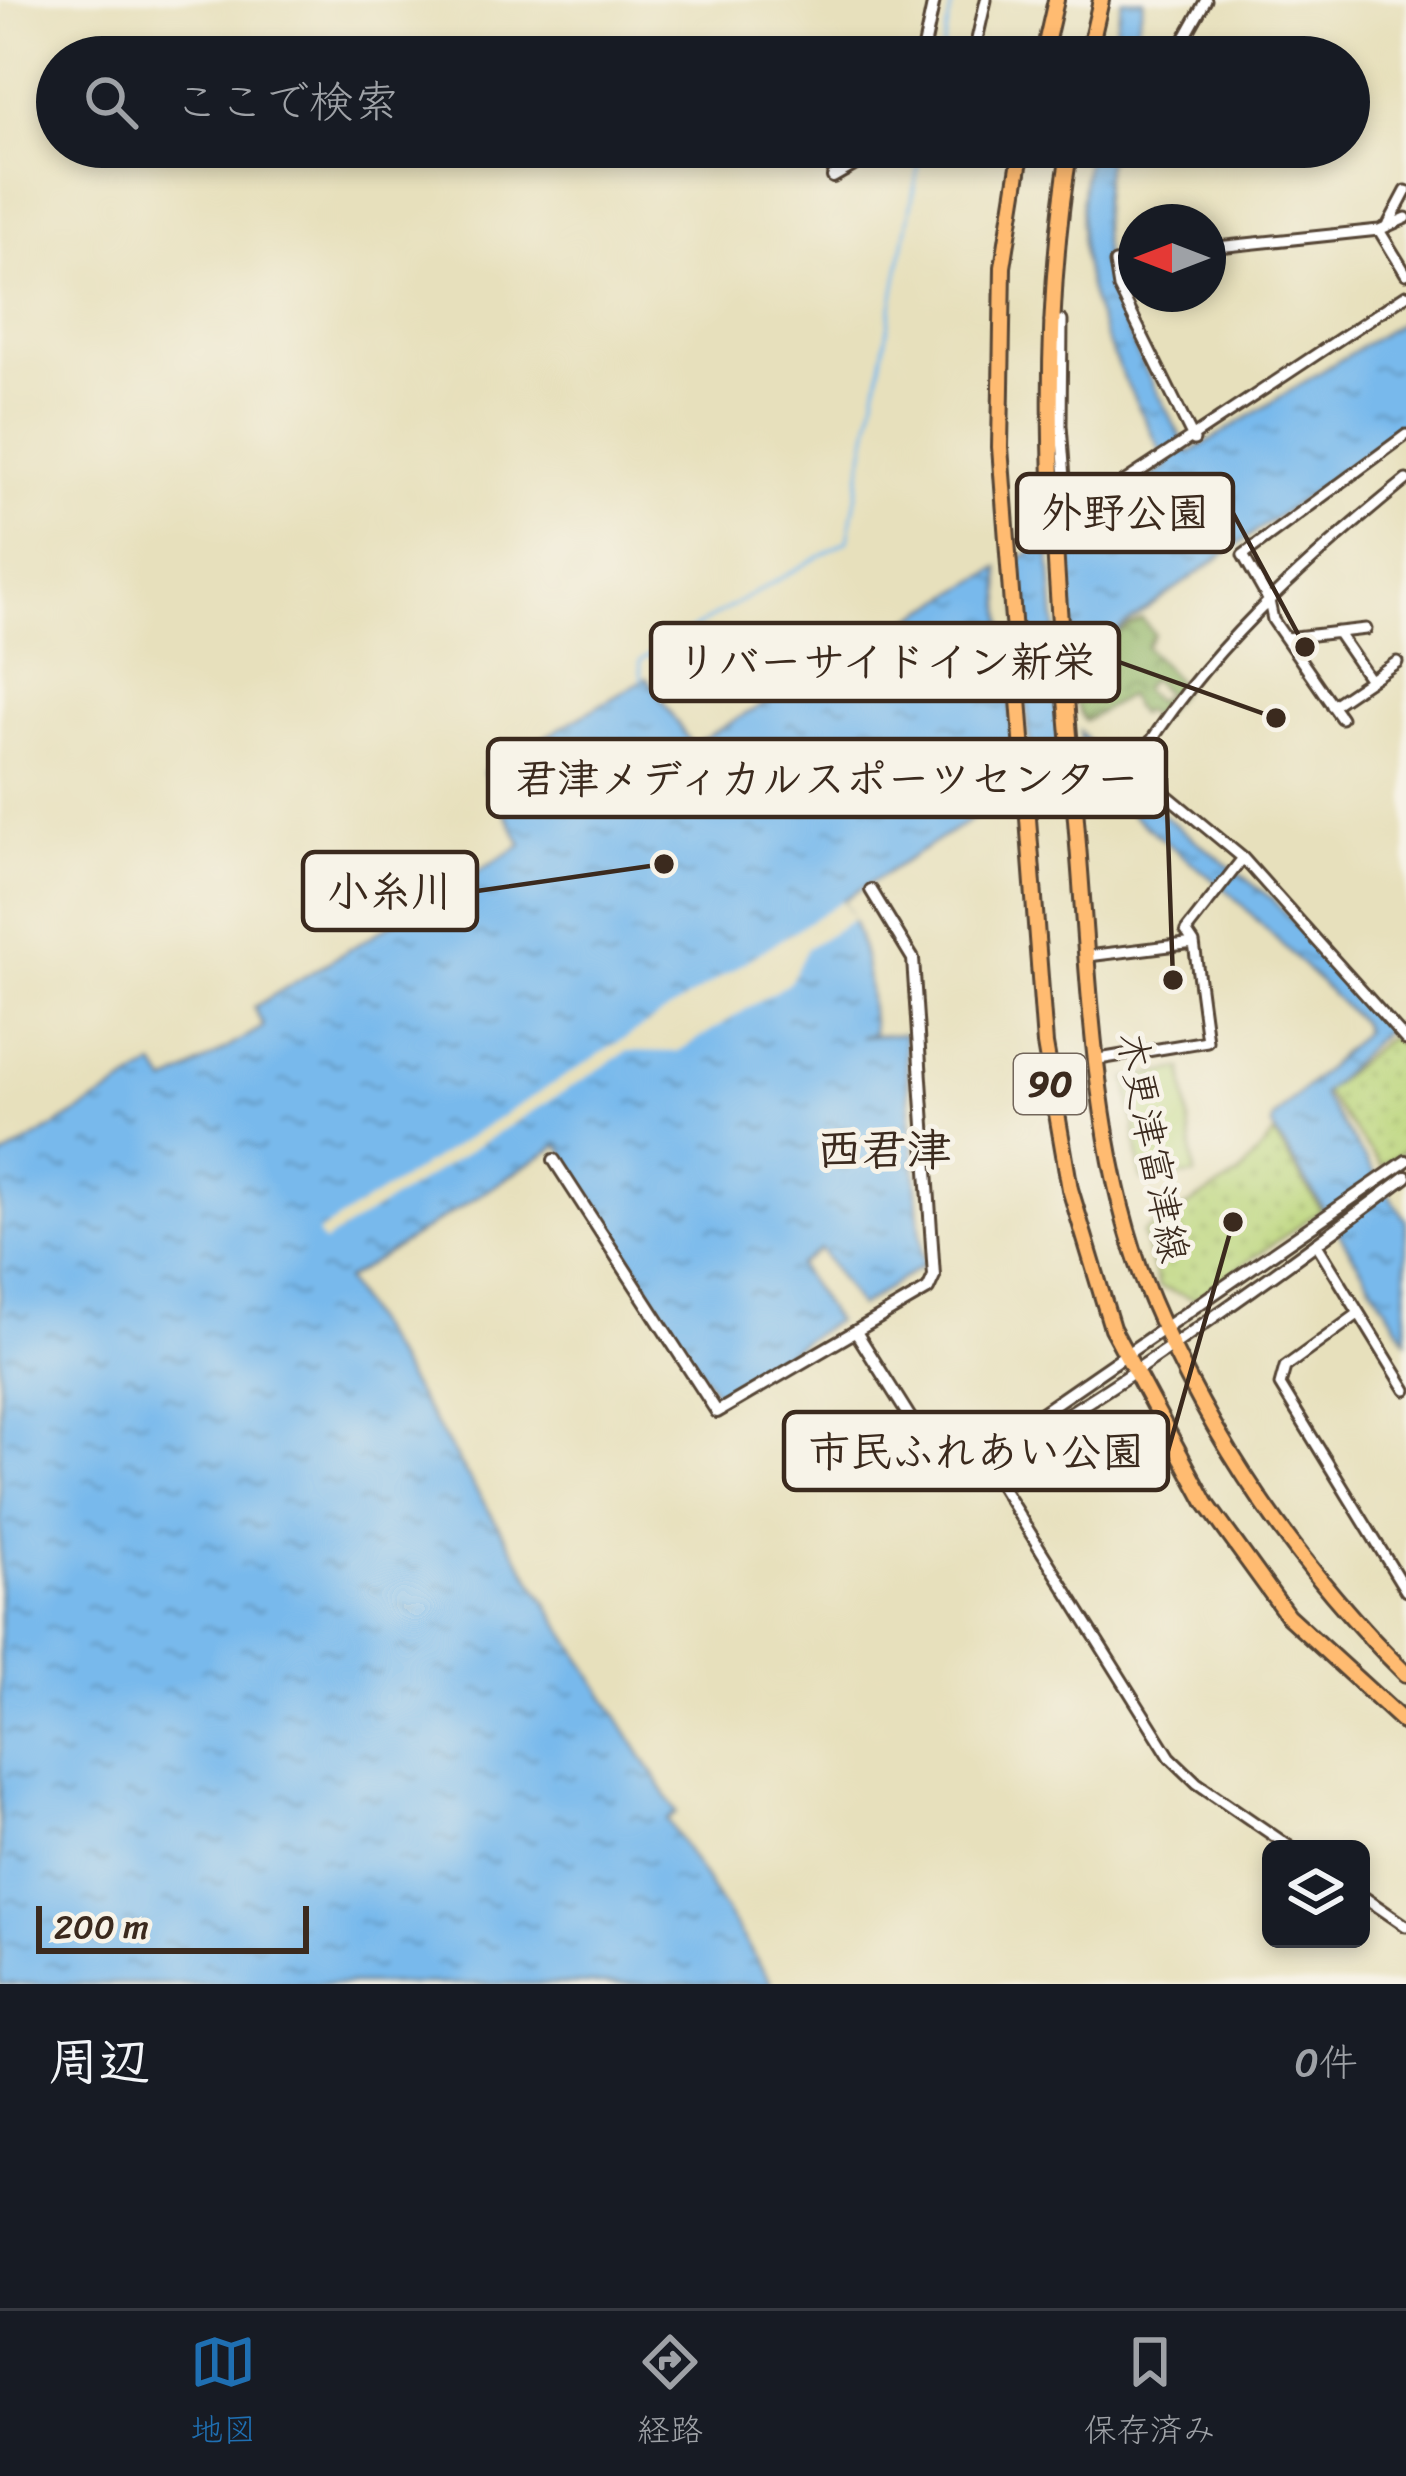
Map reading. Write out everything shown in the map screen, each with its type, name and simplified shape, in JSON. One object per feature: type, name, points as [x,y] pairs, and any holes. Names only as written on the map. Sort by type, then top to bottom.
[{"type":"main road","points":[[1048,36],[1056,0]]},
{"type":"main road","points":[[1093,36],[1101,0]]},
{"type":"main road","name":"木更津富津線","points":[[1019,168],[998,337],[1006,542],[1054,1118],[1082,1238],[1129,1365],[1206,1503],[1288,1616],[1406,1724]]},
{"type":"main road","name":"90","points":[[1050,321],[1068,168]]},
{"type":"main road","name":"木更津富津線","points":[[1050,321],[1054,515],[1072,768],[1099,1059],[1124,1209],[1168,1339],[1271,1517],[1355,1623],[1406,1674]]},
{"type":"street","points":[[926,36],[934,0]]},
{"type":"street","points":[[978,36],[986,0]]},
{"type":"street","points":[[1186,36],[1206,0]]},
{"type":"street","points":[[833,177],[849,168]]},
{"type":"street","points":[[1384,226],[1406,191]]},
{"type":"street","points":[[1226,246],[1384,226],[1406,218]]},
{"type":"street","points":[[1384,226],[1406,274]]},
{"type":"street","points":[[1050,321],[1062,321],[1060,425],[1068,519],[1191,442],[1406,295]]},
{"type":"street","points":[[1130,312],[1191,442]]},
{"type":"street","points":[[1341,718],[1286,638],[1243,555],[1406,435]]},
{"type":"street","points":[[1406,480],[1269,601],[1167,713],[1134,768],[1241,862],[1406,1040]]},
{"type":"street","points":[[1286,638],[1366,629]]},
{"type":"street","points":[[1337,632],[1370,680]]},
{"type":"street","points":[[1333,706],[1396,662]]},
{"type":"street","points":[[1099,1059],[1207,1041],[1194,943],[1186,931],[1241,862]]},
{"type":"street","points":[[554,1160],[717,1412],[928,1289],[934,1276],[913,959],[871,890]]},
{"type":"street","points":[[1088,956],[1194,943]]},
{"type":"street","points":[[1168,1339],[1389,1182],[1406,1161]]},
{"type":"street","points":[[1389,1182],[1406,1178]]},
{"type":"street","points":[[856,1332],[943,1470],[956,1474],[984,1460],[1008,1436],[1129,1365],[1316,1243],[1328,1226]]},
{"type":"street","points":[[1316,1243],[1406,1390]]},
{"type":"street","points":[[1358,1314],[1285,1367],[1280,1385],[1406,1591]]},
{"type":"street","points":[[984,1460],[1170,1757],[1197,1783],[1280,1840]]},
{"type":"street","points":[[1370,1901],[1406,1926]]},
{"type":"green space","points":[[1142,619],[1154,634],[1146,647],[1183,687],[1173,701],[1151,679],[1142,689],[1156,702],[1162,696],[1170,704],[1152,727],[1153,719],[1143,710],[1139,714],[1127,696],[1085,721],[1076,704],[1078,674],[1097,648]]},
{"type":"green space","points":[[1390,1036],[1406,1050],[1406,1150],[1381,1166],[1324,1092]]},
{"type":"green space","points":[[1183,1069],[1195,1175],[1142,1180],[1127,1078]]},
{"type":"green space","points":[[1274,1135],[1321,1210],[1195,1299],[1159,1287],[1142,1233],[1239,1175]]},
{"type":"water","points":[[1122,0],[1144,0],[1135,36],[1114,36]]},
{"type":"water","points":[[1086,168],[1107,168],[1102,232],[1118,312],[1184,443],[1163,455],[1095,308],[1082,235]]},
{"type":"water","points":[[1406,319],[1406,425],[1075,660],[1064,531],[1167,467],[1166,462],[1186,449],[1190,453]]},
{"type":"water","points":[[1049,542],[1058,669],[1046,676],[1042,690],[1062,713],[1065,763],[1033,782],[1015,561]]},
{"type":"water","points":[[999,568],[1017,791],[843,900],[862,948],[868,982],[873,1034],[859,1037],[904,1034],[923,1265],[859,1307],[820,1249],[798,1265],[835,1321],[717,1396],[559,1145],[345,1280],[677,1812],[667,1819],[772,1984],[0,1984],[0,1159],[155,1066],[167,1084],[263,1027],[254,1007],[522,845],[484,772],[647,678],[692,745]]},
{"type":"water","points":[[1080,732],[1124,785],[1272,899],[1387,1028],[1322,1095],[1406,1220],[1406,1339],[1272,1127],[1273,1119],[1364,1032],[1361,1023],[1231,894],[1111,798],[1082,760]]},
{"type":"pier","points":[[843,900],[854,919],[807,948],[790,982],[677,1052],[628,1051],[323,1243],[317,1233]]},
{"type":"waterway","points":[[945,36],[953,0]]},
{"type":"waterway","points":[[642,680],[640,661],[655,650],[848,540],[918,168]]},
{"type":"place","name":"外野公園","points":[[1305,647]]},
{"type":"place","name":"リバーサイドイン新栄","points":[[1276,718]]},
{"type":"place","name":"小糸川","points":[[664,864]]},
{"type":"place","name":"君津メディカルスポーツセンター","points":[[1173,980]]},
{"type":"place","name":"市民ふれあい公園","points":[[1233,1222]]},
{"type":"district","name":"西君津","points":[[884,1150]]}]
